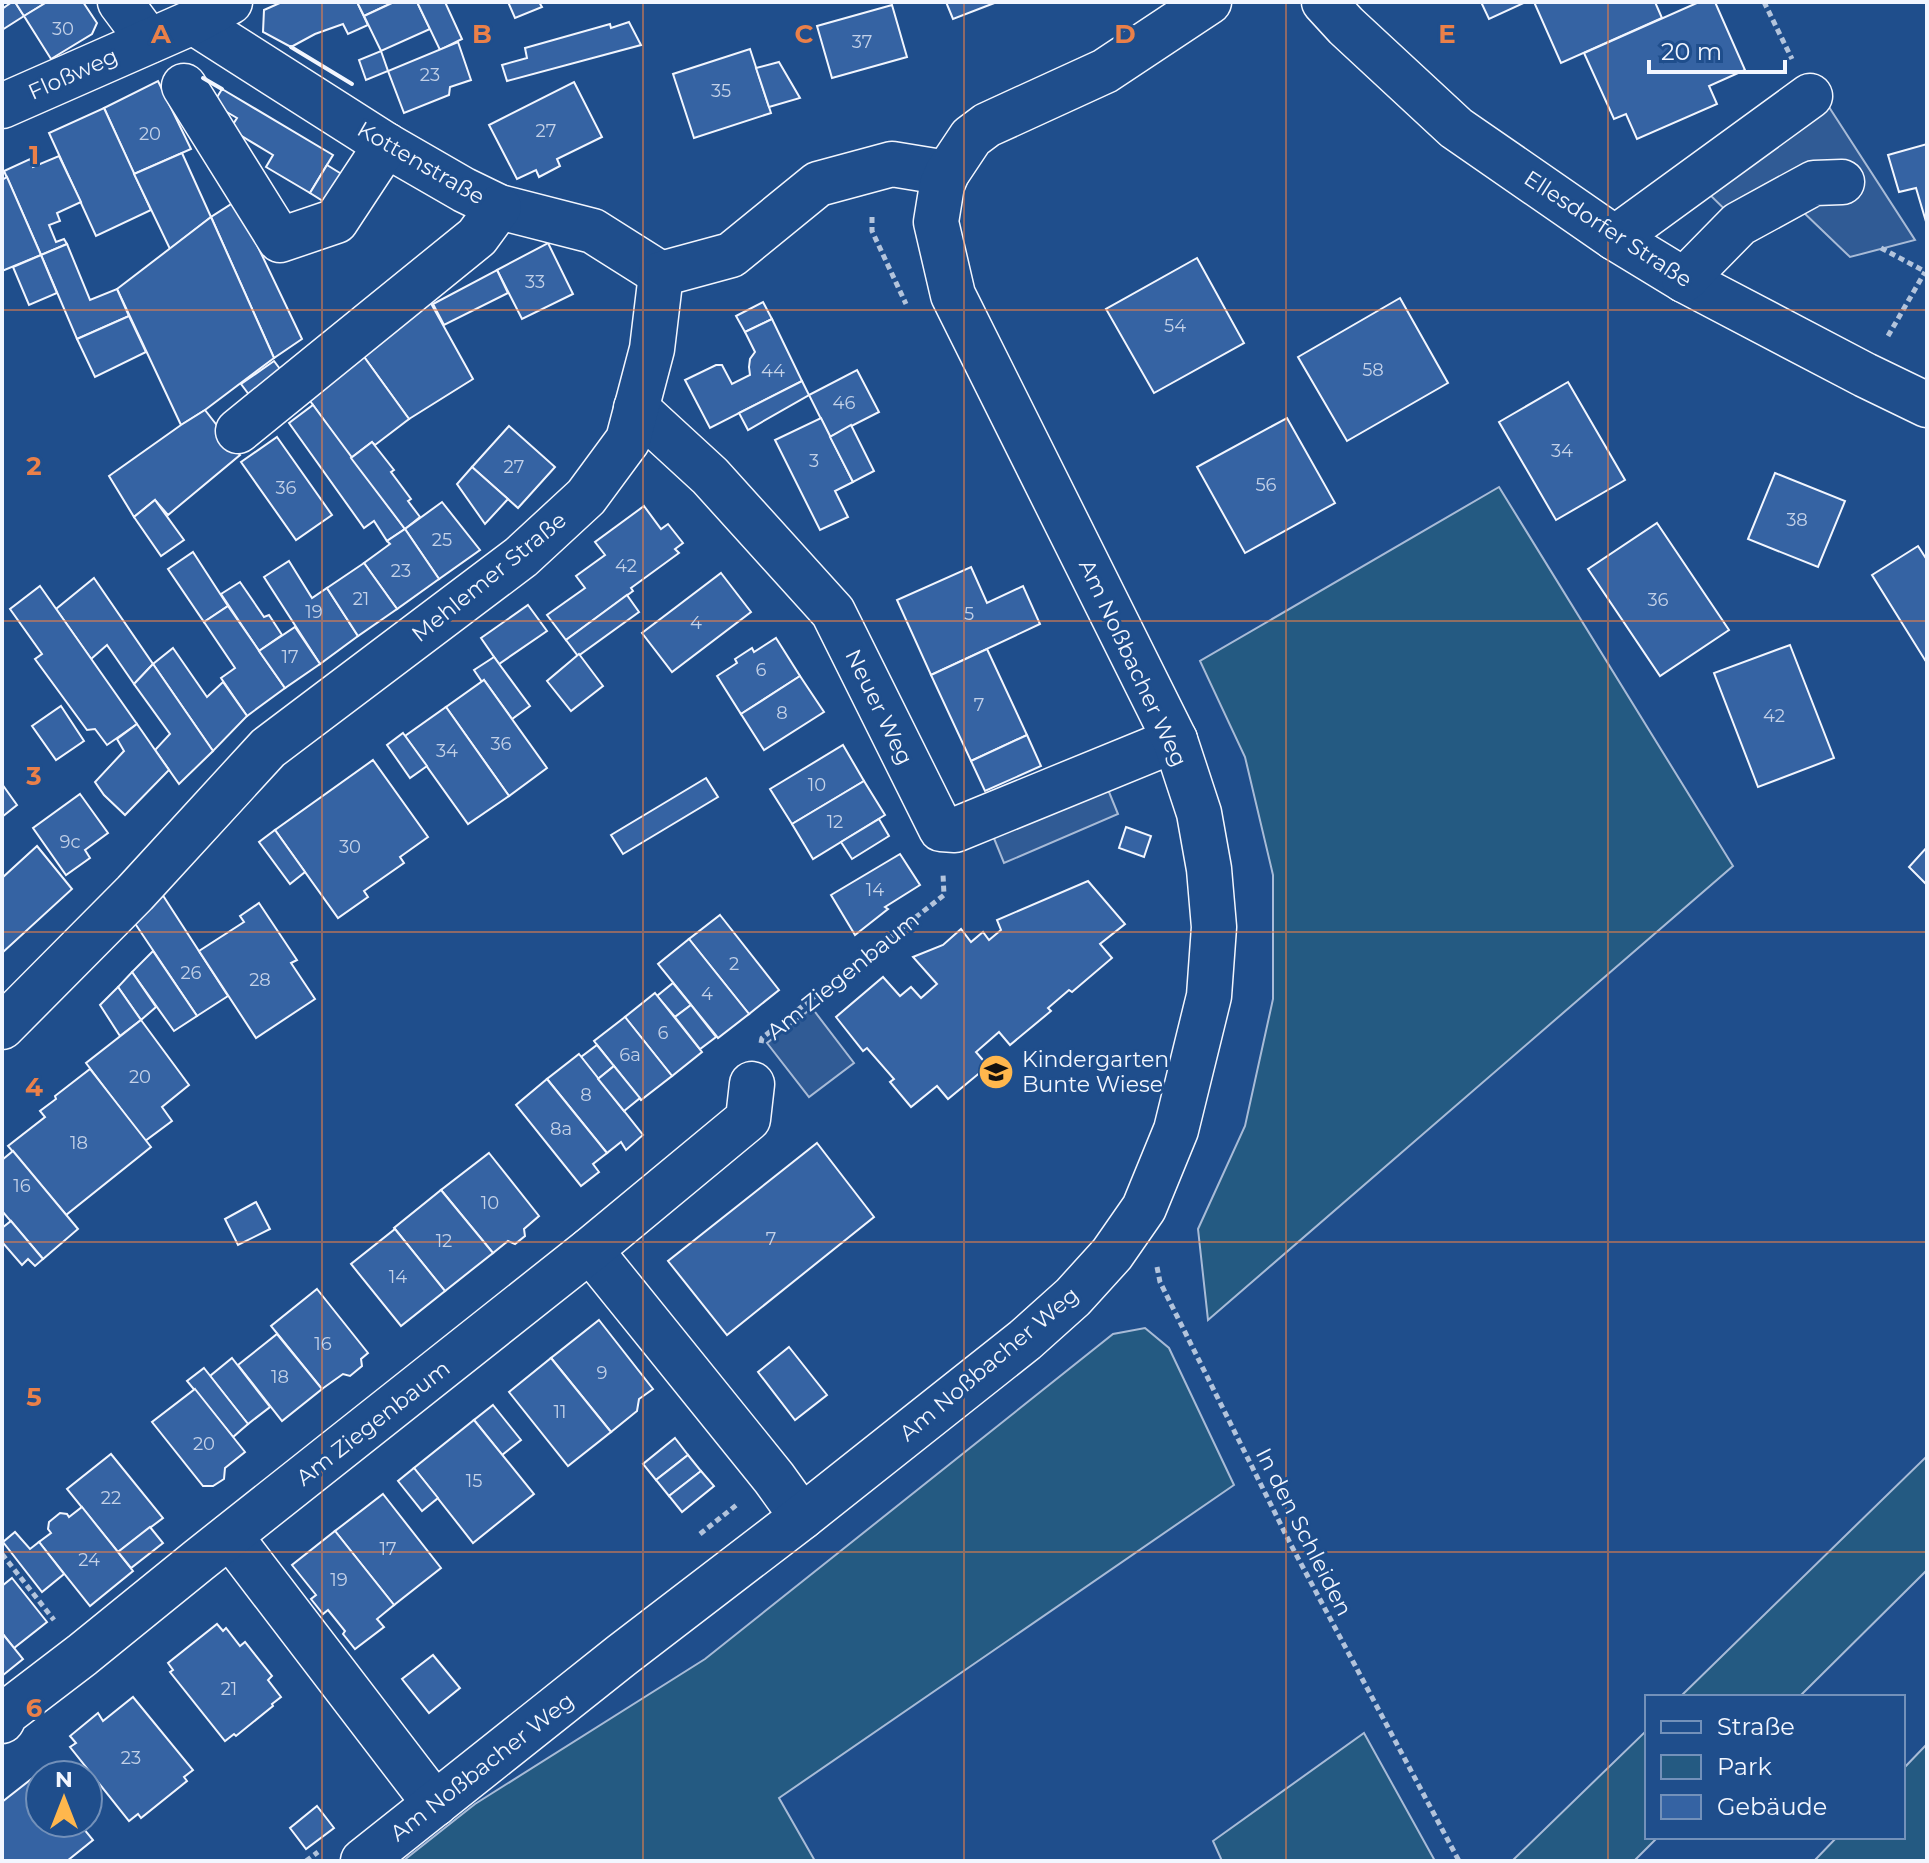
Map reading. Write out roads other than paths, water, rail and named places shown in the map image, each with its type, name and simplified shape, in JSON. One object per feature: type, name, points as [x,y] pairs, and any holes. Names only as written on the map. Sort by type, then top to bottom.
[{"type":"street","points":[[120,2],[149,41]]},
{"type":"street","points":[[661,274],[731,255],[818,184],[892,164],[947,173],[971,137],[987,125],[1105,71],[1209,2]]},
{"type":"street","name":"Ellesdorfer Straße","points":[[1324,2],[1456,128],[1615,238],[1684,280],[1927,405]]},
{"type":"street","name":"Floßweg","points":[[2,106],[212,12]]},
{"type":"street","name":"Kottenstraße","points":[[212,12],[386,145],[464,190],[488,222]]},
{"type":"street","points":[[184,86],[291,255],[336,221],[386,145]]},
{"type":"street","points":[[1615,238],[1810,96]]},
{"type":"street","name":"Am Noßbacher Weg","points":[[363,1861],[1025,1340],[1073,1297],[1112,1254],[1144,1208],[1176,1130],[1210,983],[1214,927],[1209,869],[1199,813],[1175,740],[953,295],[936,222],[947,173]]},
{"type":"street","points":[[1684,280],[1739,224],[1814,183],[1842,182]]},
{"type":"street","name":"Kottenstraße","points":[[238,431],[488,222],[593,231],[661,274]]},
{"type":"street","name":"Mehlemer Straße","points":[[2,1027],[135,893],[268,748],[521,557],[586,497],[628,440],[652,349],[661,274]]},
{"type":"street","name":"Neuer Weg","points":[[636,408],[710,476],[833,612],[941,829],[955,830],[1175,740]]},
{"type":"street","name":"Am Ziegenbaum","points":[[2,1721],[6,1713],[590,1250],[748,1119],[752,1084]]},
{"type":"street","points":[[590,1250],[802,1517]]},
{"type":"street","points":[[230,1536],[435,1804]]},
{"type":"place","name":"Kindergarten Bunte Wiese","points":[[996,1072]]}]
